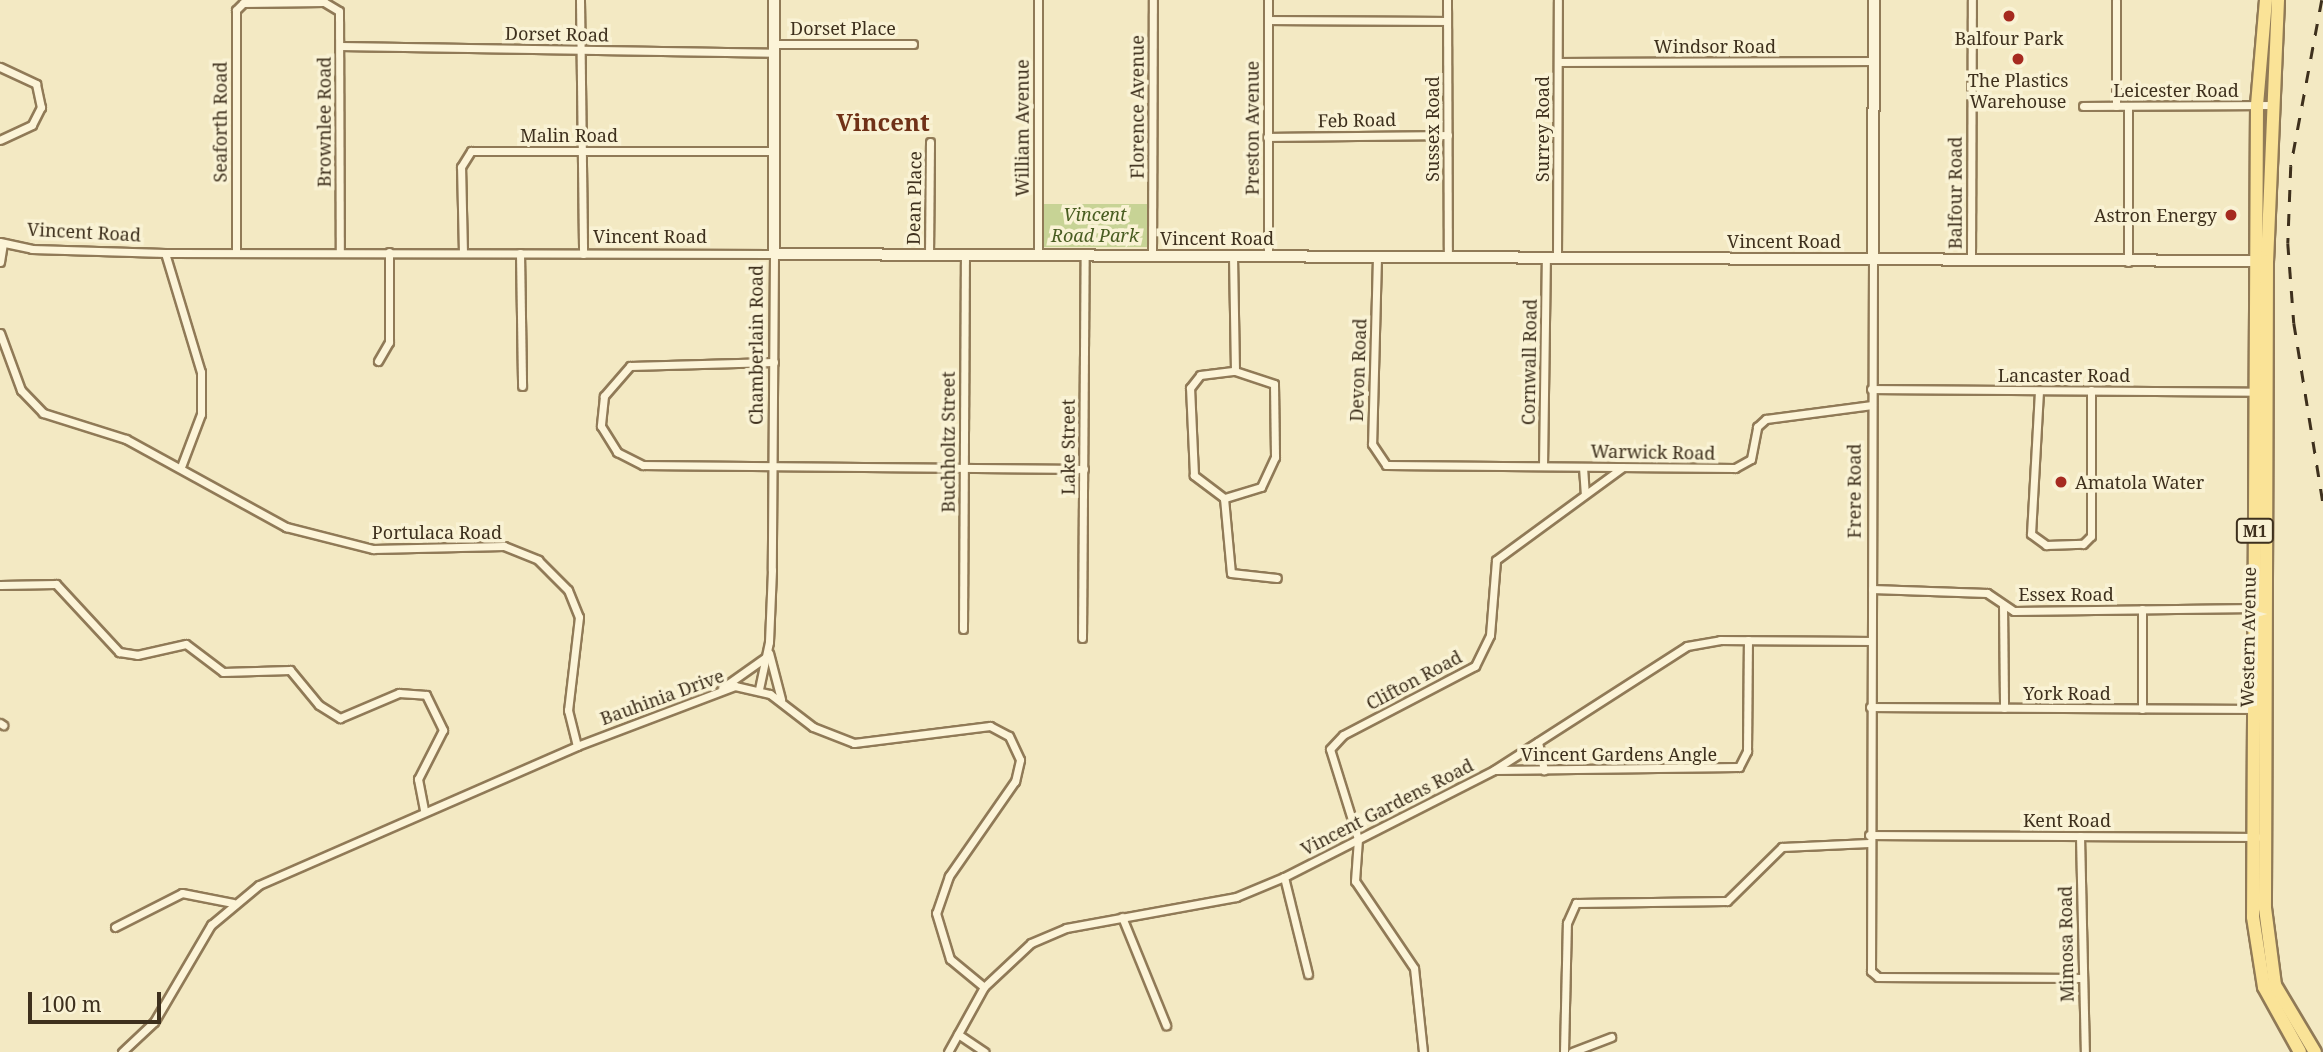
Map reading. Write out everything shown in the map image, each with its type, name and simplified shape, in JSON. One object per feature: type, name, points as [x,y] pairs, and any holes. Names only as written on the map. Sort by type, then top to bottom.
[{"type":"main road","name":"Western Avenue","points":[[2266,0],[2258,964],[2277,1019],[2300,1052]]},
{"type":"main road","name":"Western Avenue","points":[[2264,105],[2278,0]]},
{"type":"main road","name":"Western Avenue","points":[[2260,608],[2256,392],[2262,261]]},
{"type":"main road","name":"Western Avenue","points":[[2259,836],[2271,972],[2289,1016],[2315,1052]]},
{"type":"street","points":[[580,0],[583,254]]},
{"type":"street","name":"Chamberlain Road","points":[[759,689],[767,653],[772,468],[774,0]]},
{"type":"street","name":"William Avenue","points":[[1038,0],[1038,256]]},
{"type":"street","name":"Florence Avenue","points":[[1152,256],[1153,0]]},
{"type":"street","name":"Preston Avenue","points":[[1268,0],[1268,256]]},
{"type":"street","name":"Sussex Road","points":[[1447,0],[1448,257]]},
{"type":"street","name":"Surrey Road","points":[[1552,258],[1558,0]]},
{"type":"street","name":"Frere Road","points":[[1874,0],[1869,839],[1871,971],[1878,978],[2082,978]]},
{"type":"street","name":"Balfour Road","points":[[1971,260],[1972,0]]},
{"type":"street","points":[[2116,0],[2116,106]]},
{"type":"street","name":"Seaforth Road","points":[[236,252],[236,10],[250,3],[324,2]]},
{"type":"street","name":"Brownlee Road","points":[[324,2],[339,11],[340,251]]},
{"type":"street","points":[[1268,20],[1447,21]]},
{"type":"street","name":"Dorset Place","points":[[774,48],[913,44]]},
{"type":"street","name":"Dorset Road","points":[[340,46],[580,50],[774,48]]},
{"type":"street","name":"Windsor Road","points":[[1558,62],[1873,61]]},
{"type":"street","points":[[0,67],[36,84],[41,107],[32,125],[0,140]]},
{"type":"street","name":"Leicester Road","points":[[2083,106],[2264,105]]},
{"type":"street","points":[[2128,106],[2128,262]]},
{"type":"street","name":"Feb Road","points":[[1268,137],[1448,135]]},
{"type":"street","name":"Dean Place","points":[[929,256],[930,142]]},
{"type":"street","name":"Malin Road","points":[[463,253],[466,154],[581,150],[774,151]]},
{"type":"street","points":[[0,262],[2,243]]},
{"type":"street","name":"Vincent Road","points":[[2,243],[165,253],[340,251],[1085,257],[2262,261]]},
{"type":"street","points":[[378,361],[388,342],[389,252]]},
{"type":"street","points":[[165,253],[201,372],[201,414],[181,467]]},
{"type":"street","points":[[520,253],[522,386]]},
{"type":"street","name":"Buchholtz Street","points":[[963,629],[965,256]]},
{"type":"street","points":[[1233,256],[1235,371]]},
{"type":"street","name":"Lake Street","points":[[1082,638],[1085,257]]},
{"type":"street","name":"Devon Road","points":[[1377,257],[1372,444],[1380,461],[1399,467]]},
{"type":"street","name":"Cornwall Road","points":[[1543,466],[1552,258]]},
{"type":"street","name":"Portulaca Road","points":[[0,332],[21,390],[43,413],[126,439],[305,534],[373,550],[504,546],[538,560],[568,590],[579,617],[568,710],[578,746]]},
{"type":"street","points":[[774,362],[630,366],[612,381],[601,412],[607,440],[630,461],[772,468],[1084,469]]},
{"type":"street","points":[[1224,498],[1261,487],[1275,457],[1273,384],[1235,371],[1200,375],[1190,388],[1194,475],[1224,498],[1231,573],[1277,578]]},
{"type":"street","name":"Lancaster Road","points":[[1871,389],[2256,392]]},
{"type":"street","points":[[2039,391],[2031,534],[2038,544],[2078,545],[2091,536],[2091,390]]},
{"type":"street","name":"Warwick Road","points":[[1399,467],[1742,467],[1766,419],[1872,405]]},
{"type":"street","points":[[1583,467],[1585,494]]},
{"type":"street","name":"Clifton Road","points":[[1358,839],[1331,767],[1335,741],[1475,666],[1490,635],[1496,560],[1623,467]]},
{"type":"street","points":[[0,585],[56,584],[119,652],[137,655],[186,644],[223,672],[290,670],[319,705],[340,718],[399,693],[426,695],[443,730],[418,779],[424,810]]},
{"type":"street","name":"Essex Road","points":[[1872,589],[1987,593],[2014,611],[2260,608]]},
{"type":"street","points":[[2003,605],[2004,708]]},
{"type":"street","points":[[2142,609],[2142,709]]},
{"type":"street","name":"Vincent Gardens Road","points":[[948,1052],[984,987],[1016,952],[1044,936],[1122,917],[1237,897],[1284,877],[1494,770],[1687,646],[1748,639],[1870,641]]},
{"type":"street","name":"Vincent Gardens Angle","points":[[1494,770],[1739,767],[1747,751],[1748,639]]},
{"type":"street","points":[[716,692],[767,653],[783,703]]},
{"type":"street","points":[[759,689],[819,730],[854,743],[990,726],[1014,743],[1020,761],[1015,781],[949,876],[936,913],[950,959],[984,987]]},
{"type":"street","name":"Bauhinia Drive","points":[[122,1052],[148,1029],[203,935],[233,903],[290,869],[578,746],[716,692],[759,689]]},
{"type":"street","name":"York Road","points":[[1870,706],[2259,709]]},
{"type":"street","points":[[1538,742],[1544,770]]},
{"type":"street","name":"Mimosa Road","points":[[2080,836],[2085,1052]]},
{"type":"street","name":"Kent Road","points":[[1564,1052],[1567,923],[1576,902],[1727,901],[1745,890],[1782,847],[1869,839],[2259,836]]},
{"type":"street","points":[[1358,839],[1355,881],[1414,968],[1423,1052]]},
{"type":"street","points":[[1284,877],[1308,974]]},
{"type":"street","points":[[115,928],[182,893],[233,903]]},
{"type":"street","points":[[1122,917],[1166,1025]]},
{"type":"street","points":[[958,1034],[985,1052]]},
{"type":"street","points":[[1572,1052],[1611,1037]]},
{"type":"green space","name":"Vincent Road Park","points":[[1042,204],[1147,204],[1147,247],[1042,247]]},
{"type":"railway","points":[[2322,0],[2291,166],[2288,243],[2294,323],[2323,503]]},
{"type":"place","name":"Balfour Park","points":[[2009,16]]},
{"type":"place","name":"The Plastics Warehouse","points":[[2018,59]]},
{"type":"place","name":"Astron Energy","points":[[2231,215]]},
{"type":"place","name":"Amatola Water","points":[[2061,482]]},
{"type":"district","name":"Vincent","points":[[883,122]]}]
